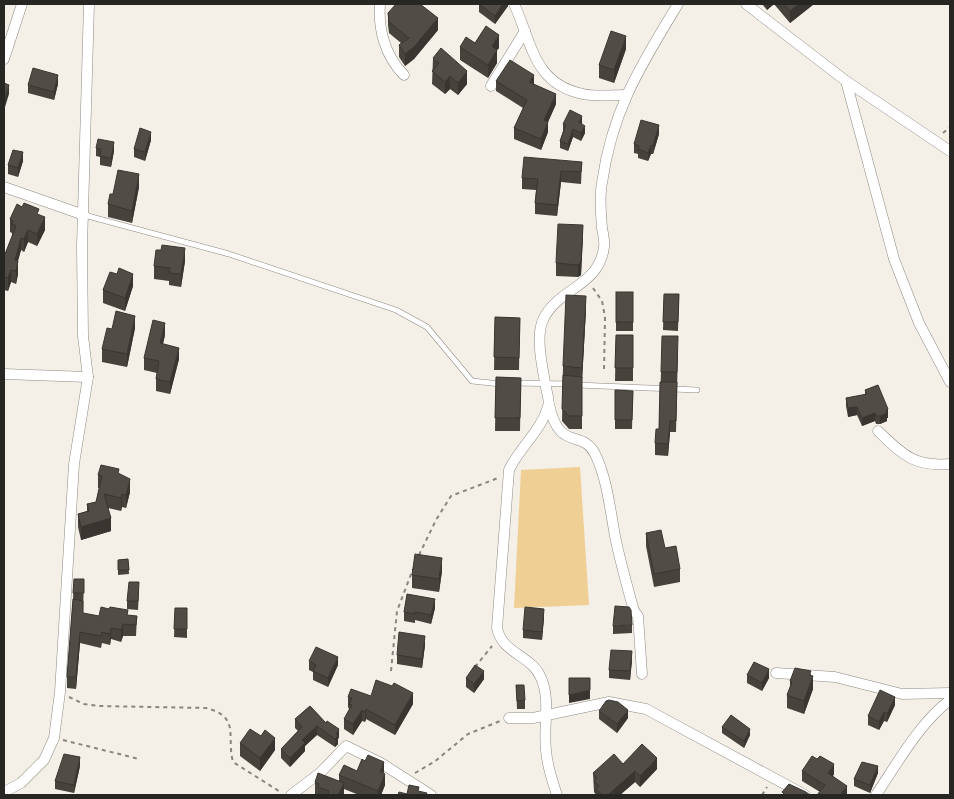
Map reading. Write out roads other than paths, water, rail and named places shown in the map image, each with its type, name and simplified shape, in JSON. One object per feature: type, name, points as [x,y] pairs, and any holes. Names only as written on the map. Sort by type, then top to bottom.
[{"type":"street","points":[[4,59],[22,4]]},
{"type":"street","points":[[4,792],[33,773],[44,760],[54,738],[60,692],[74,464],[88,377],[83,336],[89,4]]},
{"type":"street","points":[[380,4],[379,20],[381,33],[388,52],[404,75]]},
{"type":"street","points":[[514,4],[537,63],[550,79],[565,89],[584,94],[625,95]]},
{"type":"street","points":[[642,674],[638,616],[634,611],[622,567],[608,501],[595,454],[588,444],[562,435],[558,430],[549,404],[540,348],[542,321],[555,304],[589,278],[596,270],[604,246],[600,206],[601,185],[612,132],[625,95],[643,60],[678,4]]},
{"type":"street","points":[[746,4],[846,81],[950,151]]},
{"type":"street","points":[[491,86],[525,31]]},
{"type":"street","points":[[846,81],[894,259],[919,323],[950,382]]},
{"type":"street","points":[[4,186],[84,215]]},
{"type":"street","points":[[4,374],[88,377]]},
{"type":"street","points":[[549,404],[544,417],[514,458],[509,470],[497,618],[499,638],[511,650],[536,667],[546,691],[546,750],[549,773],[557,795]]},
{"type":"street","points":[[878,431],[912,460],[926,465],[950,464]]},
{"type":"street","points":[[776,673],[835,677],[902,694],[950,694]]},
{"type":"street","points":[[876,795],[900,759],[937,711],[950,700]]},
{"type":"street","points":[[509,718],[545,716],[608,702],[632,705],[646,709],[805,795]]},
{"type":"street","points":[[291,795],[321,772],[346,746],[403,777],[431,795]]},
{"type":"lane","points":[[84,215],[229,254],[396,310],[427,327],[472,382],[501,384],[545,382],[611,388],[697,390]]}]
